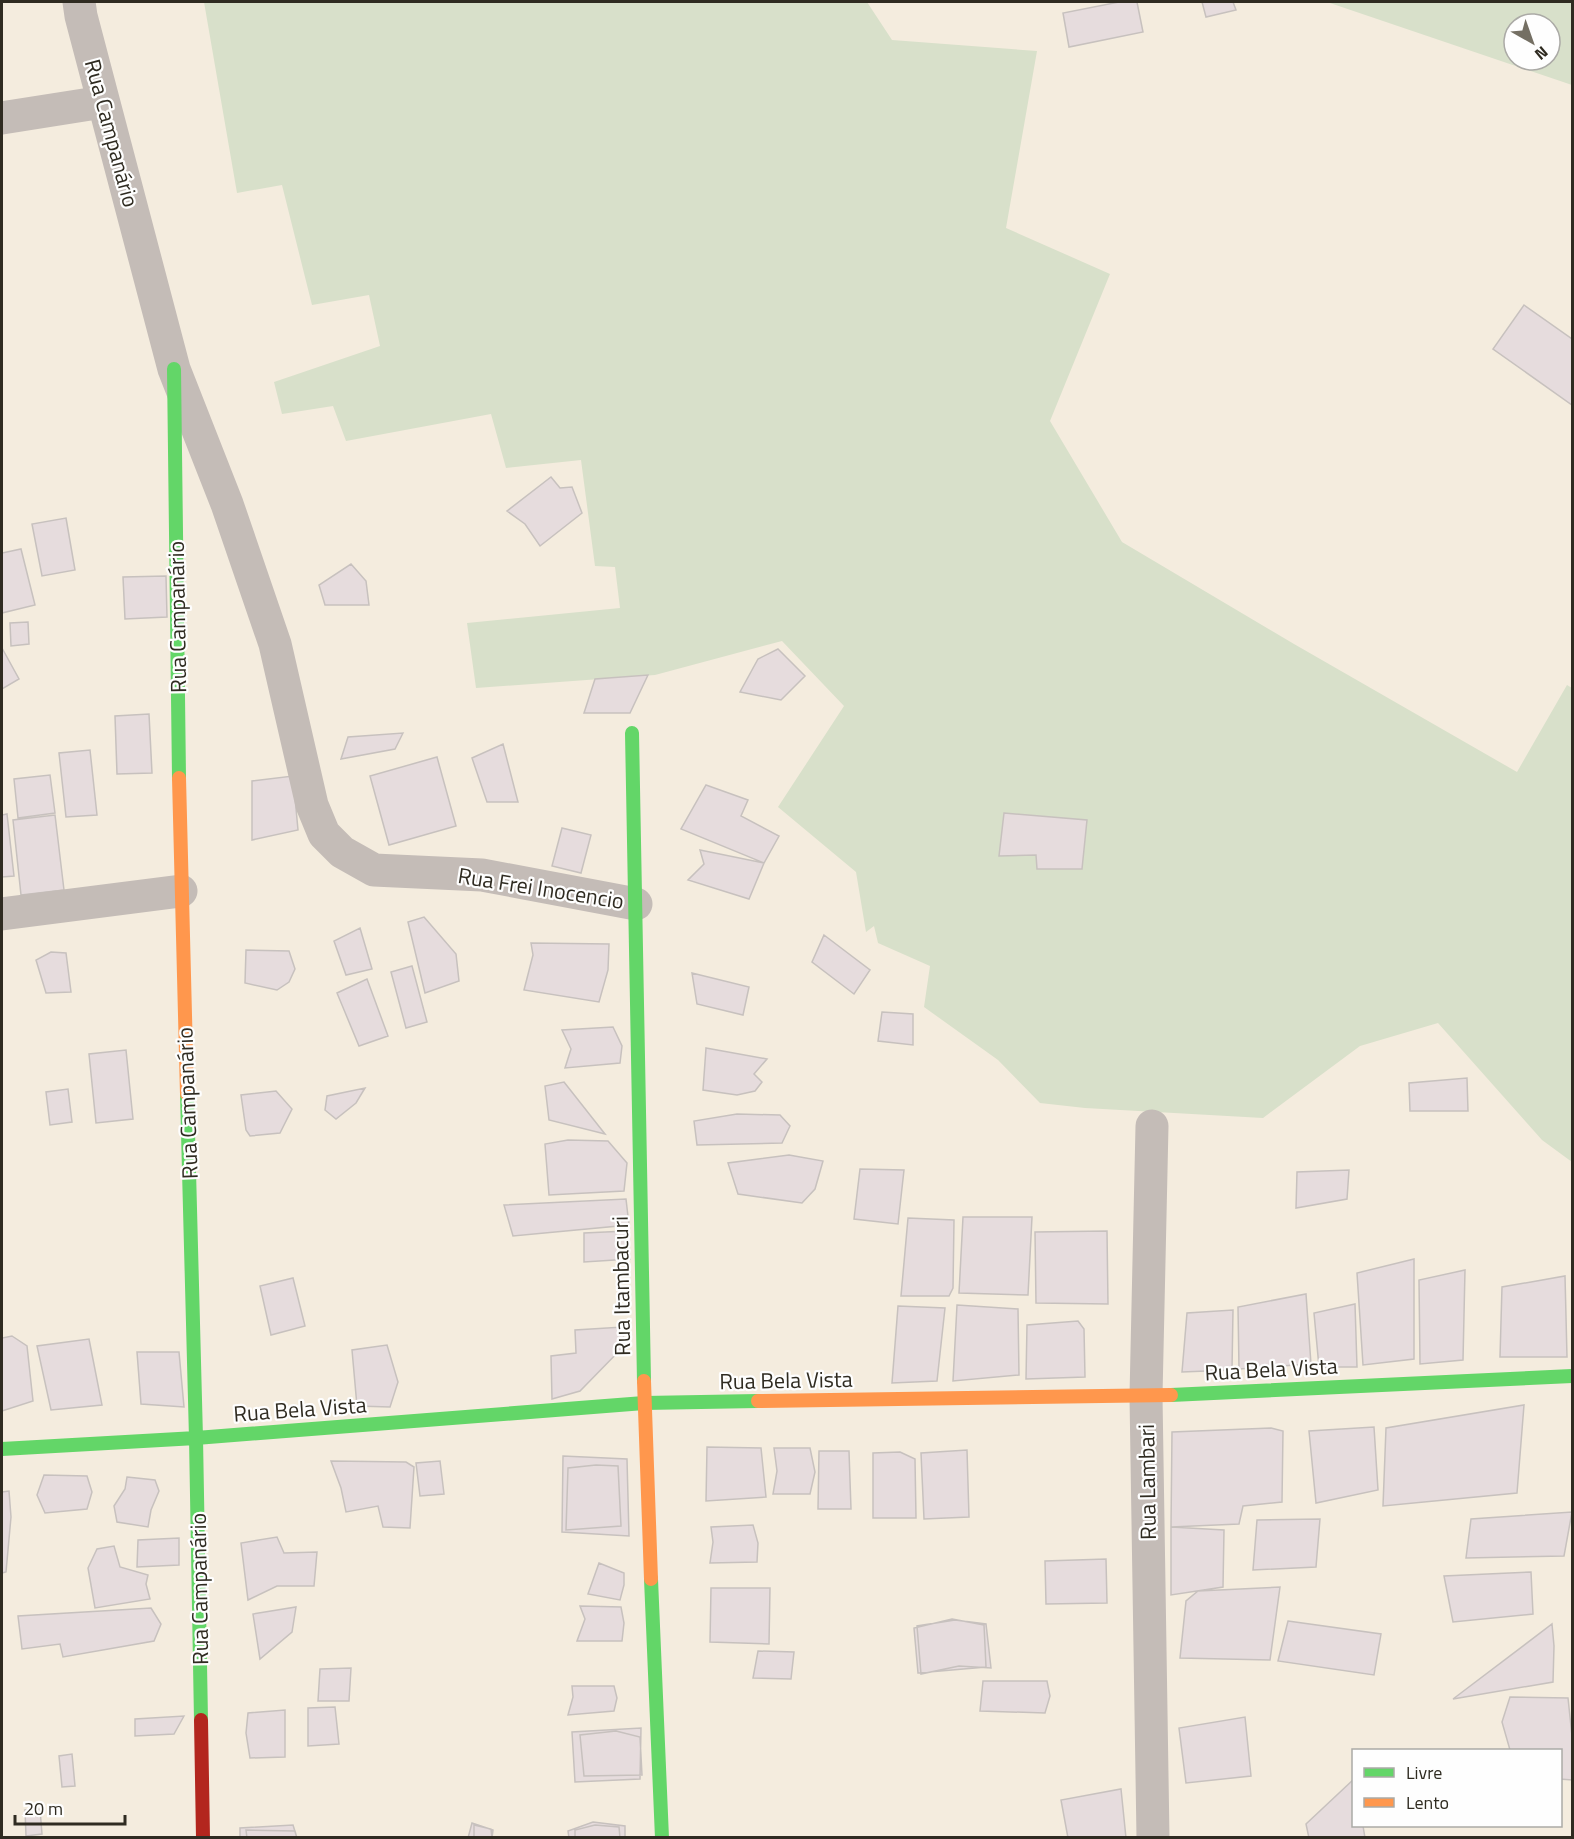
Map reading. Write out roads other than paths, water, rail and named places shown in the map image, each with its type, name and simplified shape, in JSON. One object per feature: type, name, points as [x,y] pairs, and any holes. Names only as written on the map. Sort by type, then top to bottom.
[{"type":"street","name":"Rua Campanário","points":[[80,2],[81,15],[103,102],[174,369],[227,504],[275,644],[312,805],[324,834],[342,852],[374,870]]},
{"type":"street","points":[[2,118],[103,102]]},
{"type":"street","name":"Rua Campanário","points":[[174,369],[182,891],[204,1838]]},
{"type":"street","name":"Rua Itambacuri","points":[[632,733],[644,1403],[662,1838]]},
{"type":"street","name":"Rua Frei Inocencio","points":[[374,870],[482,875],[636,904]]},
{"type":"street","points":[[2,914],[182,891]]},
{"type":"street","name":"Rua Lambari","points":[[1152,1126],[1146,1396],[1153,1838]]},
{"type":"street","name":"Rua Bela Vista","points":[[2,1449],[196,1438],[644,1403],[1146,1396],[1572,1376]]}]
